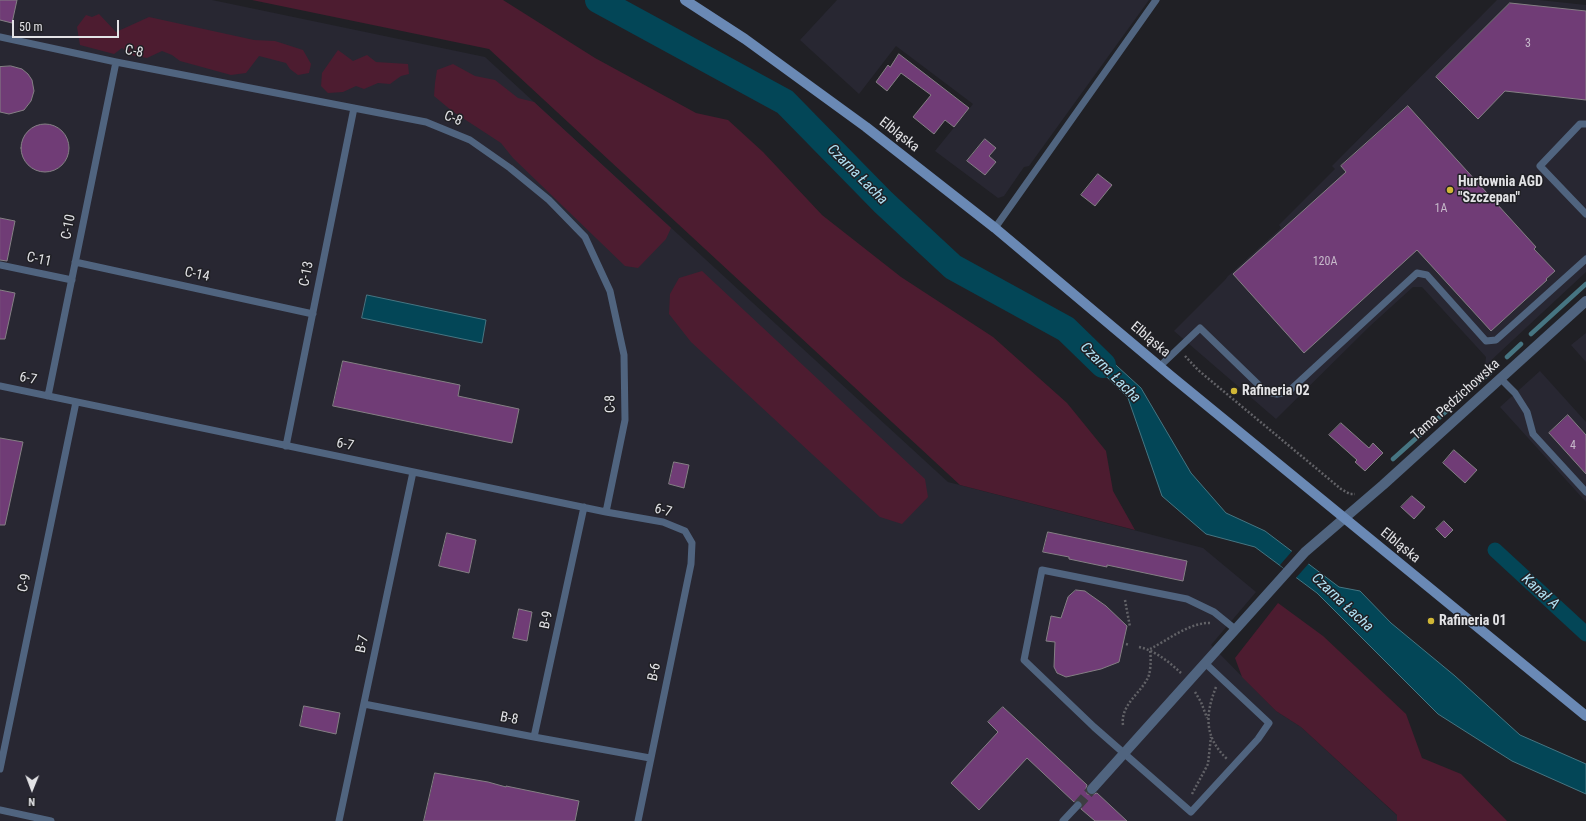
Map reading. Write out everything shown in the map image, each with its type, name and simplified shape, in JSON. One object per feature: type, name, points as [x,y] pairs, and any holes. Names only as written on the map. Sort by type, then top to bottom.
[{"type":"main road","name":"Elbląska","points":[[685,0],[745,39],[866,127],[995,228],[1344,518],[1586,716]]},
{"type":"street","name":"Tama Pędzichowska","points":[[1092,789],[1305,552],[1501,379],[1586,301]]},
{"type":"lane","points":[[995,228],[1156,0]]},
{"type":"lane","name":"C-8","points":[[0,37],[116,62],[426,122],[470,140],[510,168],[549,200],[584,237],[610,291],[624,355],[625,420],[606,512]]},
{"type":"lane","name":"C-10","points":[[48,396],[116,62]]},
{"type":"lane","name":"C-13","points":[[286,446],[354,108]]},
{"type":"lane","points":[[1586,124],[1580,124],[1540,166],[1586,214]]},
{"type":"lane","points":[[1160,366],[1200,328],[1266,392],[1277,394],[1288,392],[1417,272],[1427,275],[1486,341],[1496,340],[1586,259]]},
{"type":"lane","name":"C-14","points":[[75,262],[313,314]]},
{"type":"lane","name":"C-11","points":[[0,265],[72,280]]},
{"type":"lane","points":[[1501,379],[1515,394],[1527,412],[1533,434],[1586,492]]},
{"type":"lane","name":"6-7","points":[[0,386],[584,508],[663,522],[684,531]]},
{"type":"lane","name":"C-9","points":[[0,769],[76,402]]},
{"type":"lane","name":"B-7","points":[[339,821],[413,472]]},
{"type":"lane","name":"B-9","points":[[534,737],[584,508]]},
{"type":"lane","name":"B-6","points":[[638,821],[691,564],[692,543],[684,531]]},
{"type":"lane","points":[[1205,663],[1269,723],[1258,738],[1191,812],[1124,754],[1024,660],[1042,570],[1187,599],[1214,612],[1235,629]]},
{"type":"lane","name":"B-8","points":[[364,704],[650,758]]},
{"type":"lane","points":[[1063,821],[1078,805]]},
{"type":"lane","points":[[0,810],[51,821]]},
{"type":"path","points":[[1179,348],[1198,370],[1318,470],[1317,472]]},
{"type":"path","points":[[1125,600],[1130,626]]},
{"type":"path","points":[[1150,650],[1189,627],[1206,623],[1215,623]]},
{"type":"path","points":[[1139,647],[1150,650],[1170,663],[1181,673]]},
{"type":"path","points":[[1123,725],[1122,718],[1126,710],[1148,676],[1151,660],[1150,650]]},
{"type":"path","points":[[1207,718],[1216,687]]},
{"type":"path","points":[[1193,689],[1201,702],[1212,737],[1222,755],[1233,766]]},
{"type":"path","points":[[1192,794],[1208,764],[1212,737]]},
{"type":"shaded area","points":[[0,0],[212,0],[485,57],[948,482],[1203,548],[1256,592],[1211,645],[1276,711],[1301,727],[1403,821],[0,821]]},
{"type":"shaded area","points":[[252,0],[503,0],[595,58],[696,113],[728,120],[763,152],[822,215],[901,277],[993,337],[1067,403],[1106,451],[1113,491],[1135,530],[960,485],[489,49]]},
{"type":"shaded area","points":[[837,0],[1149,0],[1029,166],[1024,167],[1004,196],[998,198],[935,151],[973,104],[896,46],[859,94],[800,40]]},
{"type":"shaded area","name":"Hurtownia AGD \"Szczepan\"","points":[[1497,0],[1539,0],[1586,5],[1586,272],[1485,366],[1486,357],[1422,287],[1413,287],[1370,326],[1276,419],[1174,331],[1228,276],[1281,228],[1279,225],[1335,169],[1332,166]]},
{"type":"shaded area","points":[[99,14],[116,32],[149,17],[254,40],[275,41],[303,50],[311,64],[309,73],[298,75],[290,69],[286,63],[259,56],[246,73],[231,75],[180,61],[172,55],[162,51],[147,58],[131,55],[122,48],[114,54],[80,45],[77,27],[86,15],[92,17]]},
{"type":"shaded area","points":[[338,50],[353,61],[367,55],[376,62],[408,64],[409,74],[401,76],[390,84],[378,83],[364,89],[356,86],[343,92],[328,93],[321,86],[322,73]]},
{"type":"shaded area","points":[[453,64],[475,76],[495,80],[518,98],[534,102],[671,228],[666,239],[638,268],[625,266],[513,158],[501,143],[452,111],[434,96],[437,70]]},
{"type":"shaded area","points":[[702,271],[925,479],[928,497],[902,524],[880,517],[691,342],[669,314],[670,294],[679,278]]},
{"type":"shaded area","points":[[1586,333],[1586,362],[1571,345]]},
{"type":"shaded area","points":[[1540,371],[1586,422],[1586,502],[1500,407]]},
{"type":"shaded area","points":[[1278,603],[1323,636],[1406,714],[1422,758],[1461,774],[1507,821],[1397,821],[1397,815],[1301,727],[1276,711],[1242,677],[1235,658]]},
{"type":"water","points":[[367,295],[486,320],[482,343],[362,318]]},
{"type":"water","points":[[1063,334],[1095,346],[1141,388],[1191,473],[1226,513],[1265,531],[1339,587],[1360,591],[1391,623],[1455,676],[1520,735],[1586,764],[1586,794],[1512,761],[1438,714],[1317,593],[1255,547],[1206,534],[1162,496],[1128,398]]},
{"type":"pier","points":[[1293,550],[1310,562],[1295,579],[1280,565]]},
{"type":"building","points":[[0,0],[17,0],[12,23],[0,20]]},
{"type":"building","points":[[1510,3],[1586,11],[1586,100],[1505,91],[1478,119],[1436,77]]},
{"type":"building","points":[[899,54],[969,108],[954,127],[945,120],[934,134],[913,117],[931,95],[901,73],[887,91],[876,82],[888,65],[890,67]]},
{"type":"building","points":[[11,66],[22,69],[28,74],[32,80],[34,91],[31,101],[24,110],[9,114],[0,112],[0,67]]},
{"type":"building","points":[[1408,106],[1536,247],[1534,249],[1555,271],[1491,331],[1417,250],[1304,353],[1233,274],[1346,172],[1341,166]]},
{"type":"building","points":[[40,124],[50,124],[62,131],[69,143],[69,153],[62,165],[50,172],[40,172],[32,168],[25,161],[21,153],[21,143],[25,135],[32,128]]},
{"type":"building","points":[[985,139],[996,148],[989,156],[996,162],[985,175],[967,161]]},
{"type":"building","points":[[1098,174],[1112,185],[1095,206],[1081,195]]},
{"type":"building","points":[[0,218],[15,221],[7,261],[0,260]]},
{"type":"building","points":[[0,290],[15,293],[5,339],[0,339]]},
{"type":"building","points":[[343,361],[460,385],[458,396],[519,409],[512,443],[333,406]]},
{"type":"building","points":[[1568,415],[1586,435],[1586,474],[1549,433]]},
{"type":"building","points":[[1341,423],[1369,448],[1373,443],[1383,453],[1365,471],[1355,462],[1357,460],[1329,435]]},
{"type":"building","points":[[0,438],[23,442],[5,525],[0,525]]},
{"type":"building","points":[[1454,450],[1477,470],[1465,483],[1443,463]]},
{"type":"building","points":[[674,462],[689,465],[684,488],[669,484]]},
{"type":"building","points":[[1412,496],[1425,507],[1414,519],[1401,507]]},
{"type":"building","points":[[1444,521],[1453,530],[1445,538],[1436,529]]},
{"type":"building","points":[[1048,532],[1187,561],[1183,581],[1107,565],[1107,567],[1043,552]]},
{"type":"building","points":[[447,533],[476,540],[469,573],[439,566]]},
{"type":"building","points":[[1076,590],[1085,591],[1106,606],[1127,626],[1119,662],[1101,669],[1066,677],[1057,673],[1054,667],[1055,642],[1046,641],[1051,616],[1061,618],[1068,597]]},
{"type":"building","points":[[519,609],[532,612],[527,641],[513,638]]},
{"type":"building","points":[[304,706],[340,713],[336,734],[300,726]]},
{"type":"building","points":[[1003,707],[1087,785],[1087,794],[1091,795],[1097,793],[1127,821],[1095,821],[1081,809],[1083,804],[1081,801],[1077,800],[1074,802],[1027,758],[979,810],[951,783],[998,732],[988,722]]},
{"type":"building","points":[[435,773],[488,782],[506,787],[579,801],[575,821],[424,821]]},
{"type":"waterway","name":"Czarna Łacha","points":[[598,0],[785,102],[883,202],[953,267],[1066,329],[1103,365]]},
{"type":"waterway","points":[[1531,334],[1586,284]]},
{"type":"waterway","points":[[1507,357],[1521,344]]},
{"type":"waterway","points":[[1474,386],[1491,372]]},
{"type":"waterway","points":[[1393,459],[1461,398]]},
{"type":"waterway","name":"Kanał A","points":[[1495,550],[1586,634]]},
{"type":"tunnel","points":[[1078,805],[1092,789]]},
{"type":"place","name":"Hurtownia AGD \"Szczepan\"","points":[[1450,190]]},
{"type":"place","name":"Rafineria 02","points":[[1234,391]]},
{"type":"place","name":"Rafineria 01","points":[[1431,621]]}]
